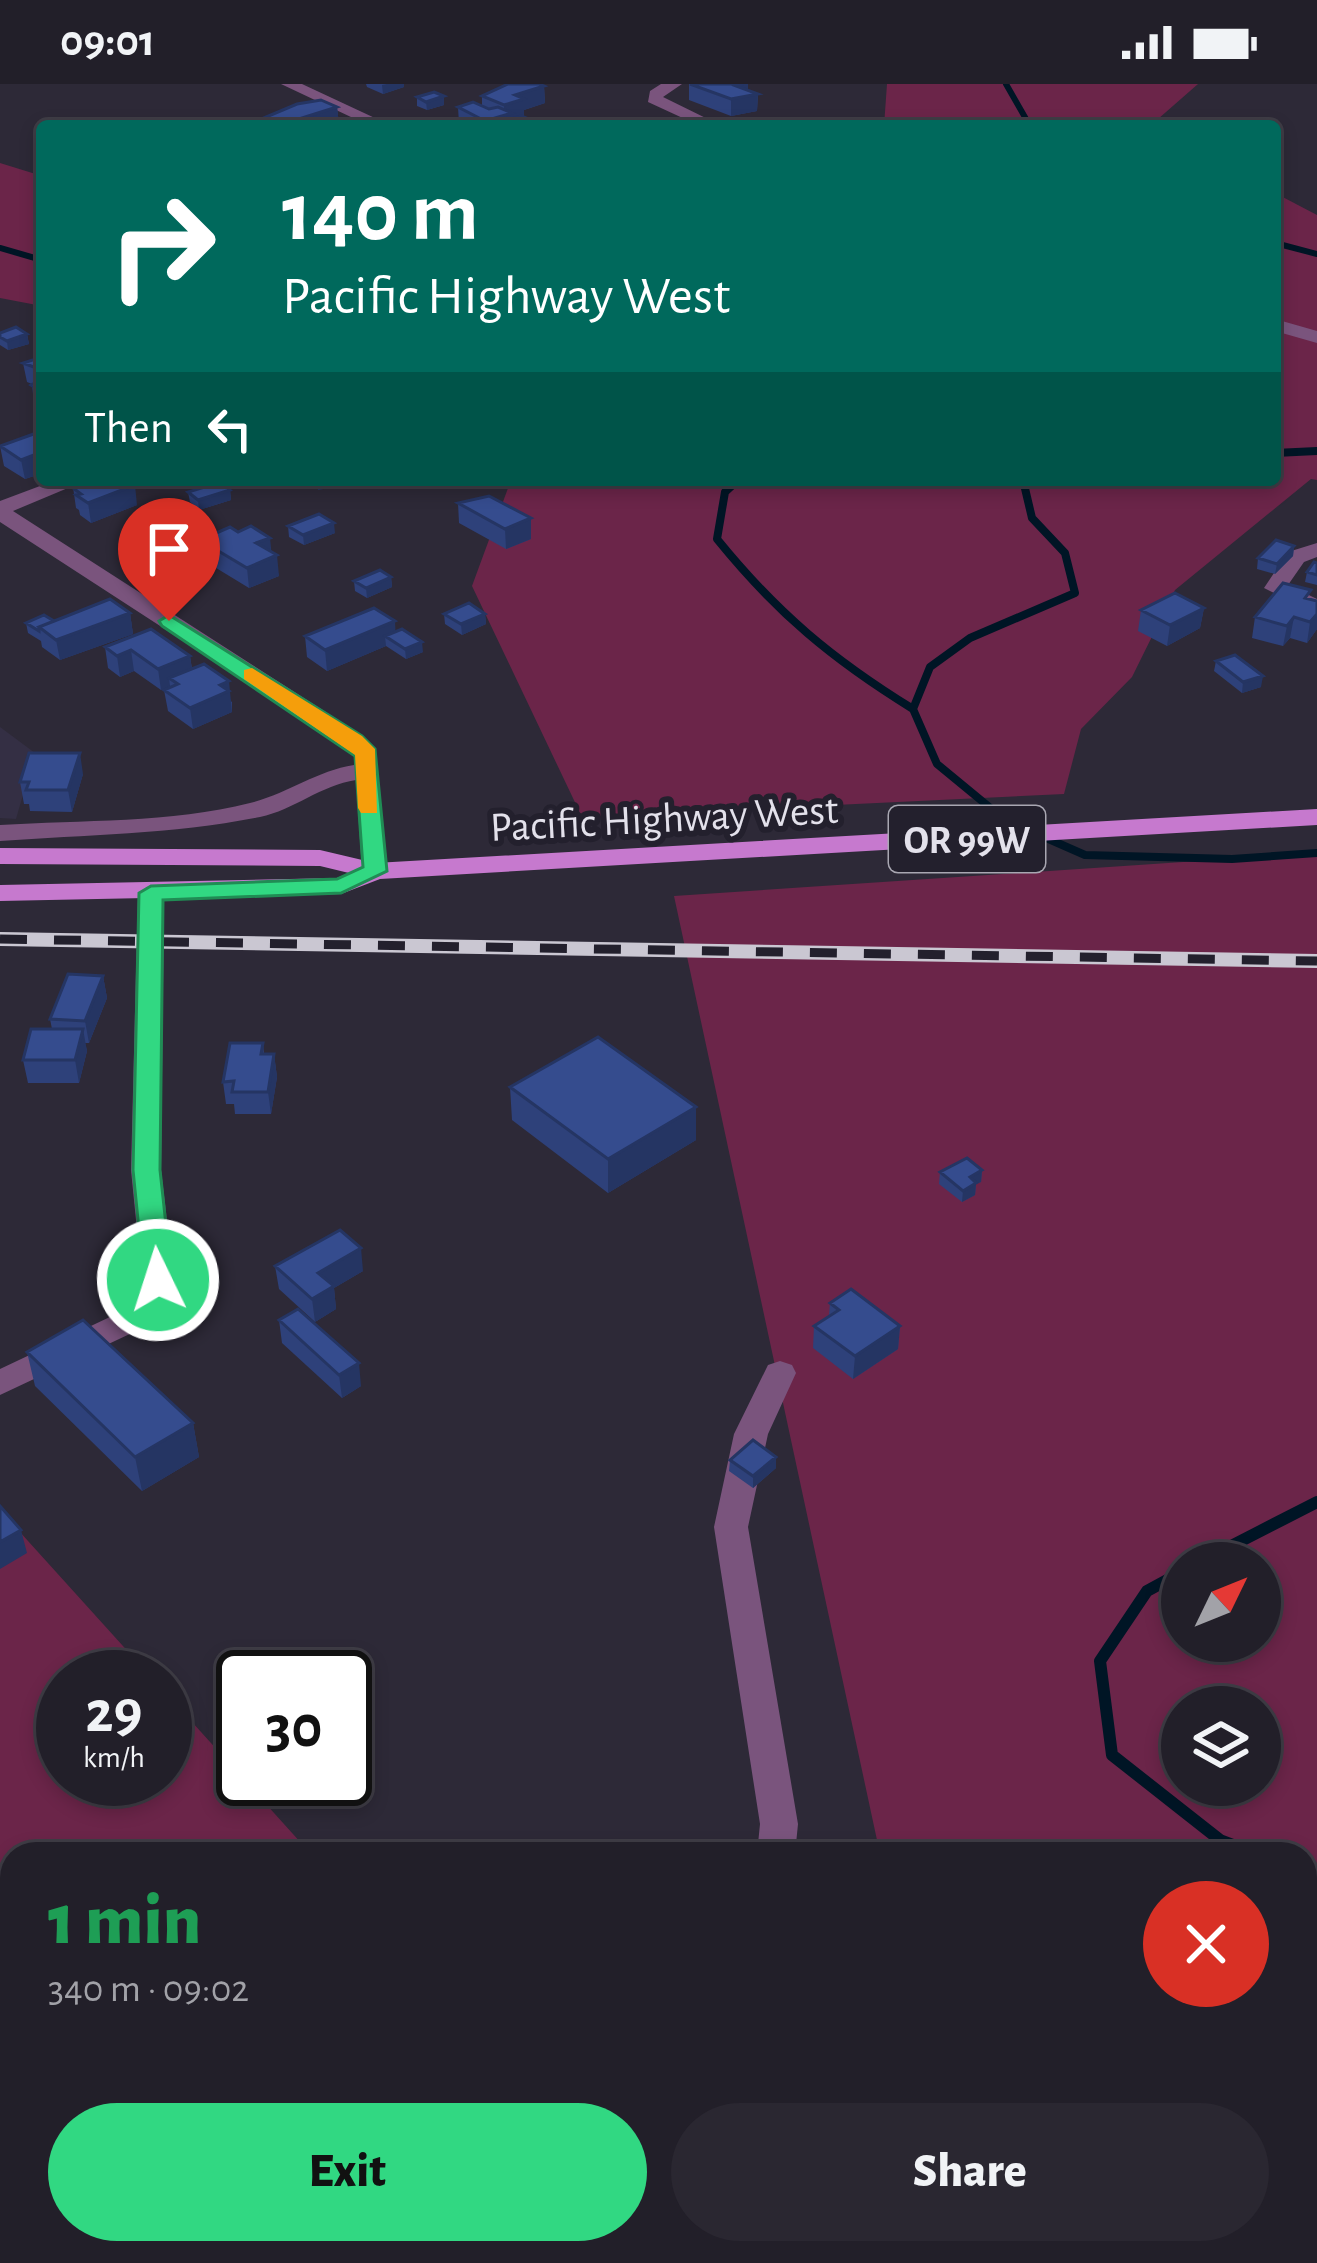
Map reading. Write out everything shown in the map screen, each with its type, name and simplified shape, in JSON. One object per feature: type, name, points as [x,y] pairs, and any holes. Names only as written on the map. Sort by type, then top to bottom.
[{"type":"main road","name":"Pacific Highway West","points":[[0,856],[320,858],[375,871],[1317,818]]},
{"type":"main road","name":"Pacific Highway West","points":[[0,893],[341,886],[375,871]]},
{"type":"street","points":[[289,84],[371,120]]},
{"type":"street","points":[[674,84],[658,91],[654,99],[701,120]]},
{"type":"street","points":[[1281,328],[1317,337]]},
{"type":"street","points":[[0,510],[61,486]]},
{"type":"street","points":[[0,510],[354,741],[367,754],[375,871]]},
{"type":"street","points":[[1317,550],[1296,557],[1275,588],[1317,607]]},
{"type":"street","points":[[0,833],[211,818],[262,809],[331,776],[367,771]]},
{"type":"street","points":[[0,1383],[123,1324],[147,1300],[158,1280],[146,1170],[151,893]]},
{"type":"street","points":[[777,1842],[779,1824],[731,1527],[751,1434],[780,1373]]},
{"type":"shaded area","points":[[887,84],[1198,84],[1157,120],[884,120]]},
{"type":"shaded area","points":[[0,163],[36,174],[36,305],[0,298]]},
{"type":"shaded area","points":[[1281,196],[1317,215],[1317,480],[1311,479],[1175,590],[1132,677],[1081,729],[1064,794],[582,817],[472,586],[509,486],[1281,486]]},
{"type":"shaded area","points":[[0,727],[35,753],[16,819],[0,818]]},
{"type":"shaded area","points":[[1317,853],[1317,1842],[877,1842],[674,896]]},
{"type":"shaded area","points":[[0,1510],[127,1650],[36,1650],[36,1806],[192,1806],[192,1722],[216,1749],[216,1806],[268,1806],[300,1842],[0,1842]]},
{"type":"building","points":[[508,84],[544,86],[515,95],[524,99],[504,105],[482,96]]},
{"type":"building","points":[[690,84],[743,84],[736,86],[758,94],[731,99]]},
{"type":"building","points":[[434,92],[444,96],[426,102],[417,97]]},
{"type":"building","points":[[321,100],[337,107],[296,120],[266,117]]},
{"type":"building","points":[[473,102],[512,113],[483,120],[458,107]]},
{"type":"building","points":[[16,327],[27,334],[7,341],[0,337],[0,333]]},
{"type":"building","points":[[36,433],[36,456],[21,460],[0,446]]},
{"type":"building","points":[[79,486],[132,486],[88,503],[73,488]]},
{"type":"building","points":[[208,486],[230,490],[198,500],[188,492]]},
{"type":"building","points":[[489,496],[531,518],[505,529],[458,503]]},
{"type":"building","points":[[179,510],[192,518],[166,528],[153,520]]},
{"type":"building","points":[[319,514],[334,523],[303,535],[288,526]]},
{"type":"building","points":[[153,520],[176,535],[151,544],[128,529]]},
{"type":"building","points":[[251,526],[270,538],[256,543],[277,555],[247,568],[200,540],[230,527],[238,532]]},
{"type":"building","points":[[1276,540],[1294,546],[1277,564],[1258,558]]},
{"type":"building","points":[[380,570],[391,577],[366,588],[354,581]]},
{"type":"building","points":[[1283,583],[1311,590],[1305,598],[1317,601],[1317,614],[1310,622],[1294,617],[1287,626],[1255,617]]},
{"type":"building","points":[[1175,593],[1204,608],[1170,625],[1141,610]]},
{"type":"building","points":[[110,599],[130,613],[56,640],[39,627]]},
{"type":"building","points":[[469,603],[485,614],[461,624],[444,614]]},
{"type":"building","points":[[374,608],[395,621],[325,650],[305,636]]},
{"type":"building","points":[[44,615],[54,621],[39,631],[26,623]]},
{"type":"building","points":[[151,629],[190,656],[158,669],[131,650],[117,656],[105,647]]},
{"type":"building","points":[[402,629],[422,642],[405,649],[385,636]]},
{"type":"building","points":[[1235,655],[1263,676],[1243,682],[1216,661]]},
{"type":"building","points":[[204,664],[229,681],[220,685],[229,691],[190,708],[164,690],[178,684],[169,678]]},
{"type":"building","points":[[29,753],[80,753],[68,790],[26,790],[29,782],[20,782]]},
{"type":"building","points":[[68,974],[103,976],[85,1021],[50,1019]]},
{"type":"building","points":[[31,1029],[83,1029],[75,1060],[23,1060]]},
{"type":"building","points":[[598,1037],[696,1107],[608,1159],[510,1087]]},
{"type":"building","points":[[230,1043],[263,1043],[261,1054],[274,1054],[268,1092],[232,1092],[234,1081],[223,1082]]},
{"type":"building","points":[[967,1158],[982,1170],[970,1177],[976,1183],[963,1191],[940,1172]]},
{"type":"building","points":[[340,1230],[361,1248],[318,1273],[334,1286],[312,1299],[275,1266]]},
{"type":"building","points":[[851,1289],[900,1326],[855,1356],[814,1326],[839,1310],[830,1303]]},
{"type":"building","points":[[298,1309],[359,1363],[339,1375],[279,1320]]},
{"type":"building","points":[[83,1320],[193,1423],[135,1457],[27,1352]]},
{"type":"building","points":[[753,1440],[776,1457],[753,1476],[730,1460]]},
{"type":"building","points":[[0,1506],[21,1530],[0,1542]]},
{"type":"waterway","points":[[1006,84],[1027,120]]},
{"type":"waterway","points":[[1281,245],[1317,254]]},
{"type":"waterway","points":[[0,248],[36,258]]},
{"type":"waterway","points":[[1281,453],[1317,451]]},
{"type":"waterway","points":[[732,486],[725,492],[717,539],[807,633],[913,709]]},
{"type":"waterway","points":[[913,709],[930,667],[970,638],[1075,593],[1065,553],[1032,518],[1024,486]]},
{"type":"waterway","points":[[913,709],[937,764],[1005,820],[1029,830]]},
{"type":"waterway","points":[[1044,837],[1085,855],[1232,859],[1317,853]]},
{"type":"waterway","points":[[1239,1542],[1317,1502]]},
{"type":"waterway","points":[[1161,1583],[1147,1591],[1100,1661],[1112,1755],[1225,1842]]},
{"type":"railway","points":[[0,939],[1317,961]]},
{"type":"slow traffic","points":[[252,675],[367,754],[369,808]]},
{"type":"route","points":[[158,1280],[146,1170],[151,893],[341,886],[375,871],[367,754],[169,621]]}]
